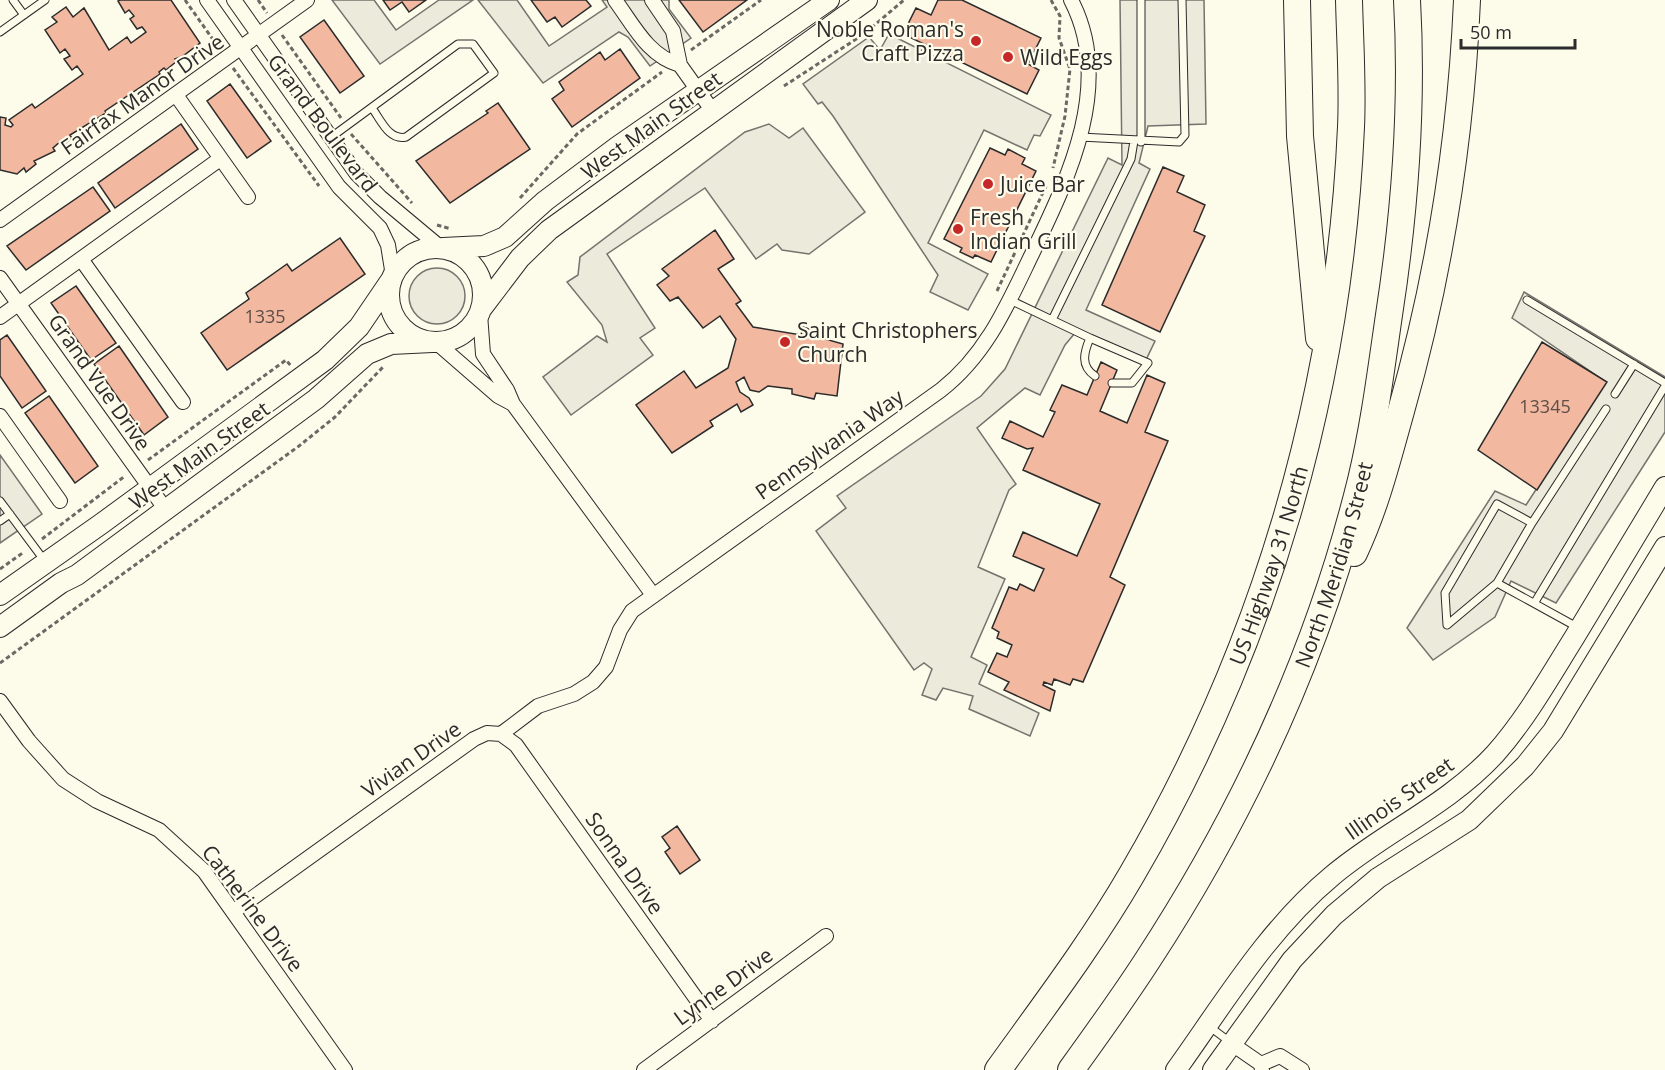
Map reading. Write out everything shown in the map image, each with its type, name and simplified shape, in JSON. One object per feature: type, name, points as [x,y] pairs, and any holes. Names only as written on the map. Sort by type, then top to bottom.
[{"type":"highway","points":[[1297,0],[1300,136],[1322,376]]},
{"type":"highway","name":"US Highway 31 North","points":[[998,1070],[1081,955],[1130,877],[1203,740],[1233,674],[1274,562],[1291,510],[1322,376],[1339,272],[1352,126],[1349,0]]},
{"type":"highway","name":"North Meridian Street","points":[[1071,1070],[1146,963],[1203,870],[1259,763],[1301,665],[1346,535],[1375,412],[1401,229],[1407,160],[1407,0]]},
{"type":"highway","points":[[1301,665],[1373,512],[1416,360],[1440,252],[1447,208],[1462,87],[1467,0]]},
{"type":"main road","name":"West Main Street","points":[[442,248],[484,246],[501,240],[557,191],[697,90],[829,0]]},
{"type":"main road","name":"West Main Street","points":[[481,311],[511,268],[537,241],[712,110],[867,0]]},
{"type":"main road","points":[[442,248],[462,256],[477,272],[483,286],[481,311],[470,329],[460,336],[434,343],[414,337],[394,318],[389,300],[392,278],[405,260],[416,253],[442,248]]},
{"type":"main road","name":"West Main Street","points":[[0,595],[150,489],[331,355],[362,323],[392,278]]},
{"type":"main road","name":"West Main Street","points":[[0,627],[166,510],[323,394],[372,351],[391,344],[434,343]]},
{"type":"main road","name":"Illinois Street","points":[[1176,1070],[1279,928],[1321,885],[1364,851],[1443,801],[1494,755],[1534,703],[1665,487]]},
{"type":"main road","points":[[1213,1070],[1292,960],[1334,915],[1378,878],[1469,820],[1525,766],[1552,731],[1665,547]]},
{"type":"street","name":"Grand Boulevard","points":[[207,0],[339,187],[380,228],[388,245],[392,278]]},
{"type":"street","name":"Grand Boulevard","points":[[234,0],[330,138],[373,190],[442,248]]},
{"type":"street","name":"Fairfax Manor Drive","points":[[0,220],[260,36],[307,0]]},
{"type":"street","points":[[615,0],[649,48],[657,55],[678,62]]},
{"type":"street","points":[[652,0],[673,30],[678,62],[712,110]]},
{"type":"street","name":"Pennsylvania Way","points":[[653,595],[956,379],[984,346],[1010,300],[1064,187],[1080,137],[1087,89],[1087,53],[1082,27],[1071,0]]},
{"type":"street","points":[[176,95],[248,197]]},
{"type":"street","points":[[0,317],[220,159]]},
{"type":"street","points":[[81,259],[183,402]]},
{"type":"street","name":"Grand Vue Drive","points":[[0,278],[166,510]]},
{"type":"street","points":[[481,311],[483,354],[507,390],[513,404],[653,595]]},
{"type":"street","points":[[434,343],[498,396],[513,404]]},
{"type":"street","points":[[0,416],[60,501]]},
{"type":"street","name":"Vivian Drive","points":[[233,912],[474,739],[487,733],[501,734],[538,706],[574,694],[593,682],[606,667],[620,630],[632,611],[653,595]]},
{"type":"street","name":"Catherine Drive","points":[[0,700],[29,741],[63,779],[97,801],[159,830],[204,871],[345,1070]]},
{"type":"street","name":"Sonna Drive","points":[[501,734],[516,746],[712,1021]]},
{"type":"street","name":"Lynne Drive","points":[[644,1070],[826,936]]},
{"type":"street","points":[[1232,1044],[1262,1067],[1280,1056],[1302,1070]]},
{"type":"lane","points":[[13,0],[24,15]]},
{"type":"lane","points":[[0,32],[45,0]]},
{"type":"lane","points":[[1052,320],[1138,141],[1141,0]]},
{"type":"lane","points":[[1080,137],[1179,142],[1185,135],[1182,0]]},
{"type":"lane","points":[[330,138],[458,44],[473,44],[494,73],[406,137],[399,138],[391,135],[372,108]]},
{"type":"lane","points":[[1010,300],[1148,363],[1132,383],[1112,383]]},
{"type":"lane","points":[[1527,300],[1665,385],[1535,602]]},
{"type":"lane","points":[[1090,338],[1084,353],[1085,363],[1089,372],[1095,376]]},
{"type":"lane","points":[[1616,394],[1634,364]]},
{"type":"lane","points":[[1532,523],[1497,504],[1445,592],[1447,625],[1497,583],[1532,523],[1606,409]]},
{"type":"lane","points":[[0,501],[45,562]]},
{"type":"lane","points":[[0,521],[10,514]]},
{"type":"lane","points":[[1497,583],[1535,602],[1580,629]]},
{"type":"lane","points":[[1208,1025],[1232,1044]]},
{"type":"path","points":[[258,0],[371,159],[418,209]]},
{"type":"path","points":[[516,203],[577,134],[761,0]]},
{"type":"path","points":[[784,86],[864,34],[904,0]]},
{"type":"path","points":[[996,293],[1051,176],[1060,142],[1070,69],[1059,38],[1060,16],[1051,0]]},
{"type":"path","points":[[433,222],[442,228],[460,231]]},
{"type":"path","points":[[0,569],[286,360],[291,366],[297,362]]},
{"type":"path","points":[[0,663],[299,446],[335,417],[386,364]]},
{"type":"shaded area","points":[[332,0],[374,0],[396,30],[439,0],[473,0],[380,64]]},
{"type":"shaded area","points":[[478,0],[517,0],[549,46],[607,7],[602,0],[669,0],[669,9],[691,38],[650,66],[628,37],[619,32],[543,83]]},
{"type":"shaded area","points":[[1120,0],[1204,0],[1206,124],[1148,126],[1139,163],[1150,169],[1086,310],[1155,341],[1144,364],[1075,333],[1065,345],[1040,395],[1025,388],[977,428],[1016,484],[1009,490],[978,567],[1005,579],[971,657],[987,665],[979,684],[1039,713],[1030,736],[969,709],[973,696],[943,688],[936,700],[922,695],[932,669],[924,663],[914,670],[816,531],[846,508],[837,496],[981,396],[1005,369],[1108,158],[1122,165]]},
{"type":"shaded area","points":[[889,34],[1051,115],[1040,136],[1034,135],[1027,150],[984,130],[928,243],[988,274],[968,310],[930,292],[938,275],[833,116],[822,102],[818,104],[803,84],[869,37],[880,50]]},
{"type":"shaded area","points":[[769,124],[789,138],[803,128],[865,212],[809,254],[782,250],[777,244],[756,259],[705,188],[607,254],[655,328],[640,338],[653,355],[571,415],[543,377],[597,336],[607,342],[602,325],[567,282],[578,275],[580,257],[745,132]]},
{"type":"shaded area","points":[[437,268],[448,270],[457,276],[463,285],[465,296],[463,307],[457,316],[448,322],[437,324],[426,322],[417,316],[411,307],[409,296],[411,285],[417,276],[426,270]]},
{"type":"shaded area","points":[[1524,292],[1665,377],[1665,432],[1556,603],[1511,581],[1495,617],[1433,660],[1407,628],[1495,491],[1526,505],[1606,382],[1512,318]]},
{"type":"shaded area","points":[[0,455],[42,514],[0,543]]},
{"type":"building","points":[[171,0],[200,43],[175,59],[177,61],[166,70],[164,68],[159,72],[160,74],[105,111],[106,113],[70,135],[72,138],[63,145],[61,141],[53,148],[55,151],[34,161],[36,164],[26,172],[24,168],[17,174],[0,170],[0,117],[6,118],[5,125],[11,127],[13,125],[9,120],[32,104],[35,108],[83,74],[77,66],[72,70],[64,59],[70,56],[65,49],[60,53],[45,30],[57,22],[52,17],[66,7],[73,17],[84,8],[109,50],[127,37],[131,43],[146,32],[142,27],[137,29],[130,19],[134,16],[129,10],[125,13],[118,1]]},
{"type":"building","points":[[383,0],[426,0],[409,12],[402,2],[390,10]]},
{"type":"building","points":[[531,0],[586,0],[591,6],[562,27],[555,17],[547,22]]},
{"type":"building","points":[[679,0],[747,0],[703,32]]},
{"type":"building","points":[[938,0],[962,0],[1041,38],[1028,64],[1039,70],[1027,94],[903,34],[916,8],[931,15]]},
{"type":"building","points":[[324,20],[364,76],[340,93],[300,37]]},
{"type":"building","points":[[620,49],[640,78],[572,127],[552,99],[564,90],[559,82],[600,52],[605,60]]},
{"type":"building","points":[[230,84],[271,141],[247,158],[207,101]]},
{"type":"building","points":[[498,103],[530,149],[450,203],[416,161],[488,113],[486,111]]},
{"type":"building","points":[[181,124],[198,149],[115,208],[98,183]]},
{"type":"building","points":[[990,148],[1005,155],[1008,149],[1025,158],[1022,164],[1036,171],[991,262],[960,252],[962,248],[944,239]]},
{"type":"building","points":[[1163,167],[1184,176],[1177,192],[1205,205],[1194,231],[1205,236],[1160,332],[1102,305]]},
{"type":"building","points":[[93,187],[110,211],[26,270],[7,246]]},
{"type":"building","name":"Saint Christophers Church","points":[[715,230],[734,259],[718,269],[741,301],[736,304],[753,327],[801,335],[803,327],[825,334],[825,339],[843,344],[837,396],[816,393],[814,399],[792,394],[792,389],[768,386],[759,392],[750,390],[744,377],[736,382],[740,392],[749,398],[753,405],[741,412],[737,404],[710,421],[713,426],[672,453],[636,405],[684,371],[696,388],[728,368],[736,339],[720,316],[703,328],[678,297],[670,301],[657,285],[669,276],[662,269]]},
{"type":"building","points":[[340,238],[365,274],[227,370],[201,333],[249,299],[246,293],[287,264],[292,271]]},
{"type":"building","points":[[76,286],[116,343],[91,360],[51,303]]},
{"type":"building","points":[[7,335],[46,391],[22,408],[0,376],[0,340]]},
{"type":"building","points":[[1542,342],[1607,382],[1537,490],[1478,450]]},
{"type":"building","points":[[119,346],[168,417],[144,435],[94,364]]},
{"type":"building","points":[[1101,362],[1117,370],[1100,411],[1127,423],[1147,375],[1165,383],[1145,432],[1168,441],[1110,577],[1125,585],[1083,682],[1073,679],[1070,685],[1054,679],[1052,685],[1044,682],[1043,685],[1055,691],[1050,711],[1004,690],[1009,682],[988,672],[997,653],[1007,657],[1012,645],[997,638],[999,632],[992,628],[1009,587],[1017,590],[1020,584],[1034,591],[1044,569],[1013,556],[1023,532],[1077,556],[1100,504],[1023,470],[1033,448],[1027,449],[1002,438],[1010,421],[1043,437],[1055,412],[1050,410],[1062,385],[1087,395]]},
{"type":"building","points":[[49,396],[98,466],[75,483],[25,413]]},
{"type":"building","points":[[677,826],[700,860],[680,874],[665,852],[670,848],[662,837]]},
{"type":"place","name":"Noble Roman's Craft Pizza","points":[[976,41]]},
{"type":"place","name":"Wild Eggs","points":[[1008,57]]},
{"type":"place","name":"Juice Bar","points":[[988,184]]},
{"type":"place","name":"Fresh Indian Grill","points":[[958,229]]},
{"type":"place","name":"Saint Christophers Church","points":[[785,342]]}]
